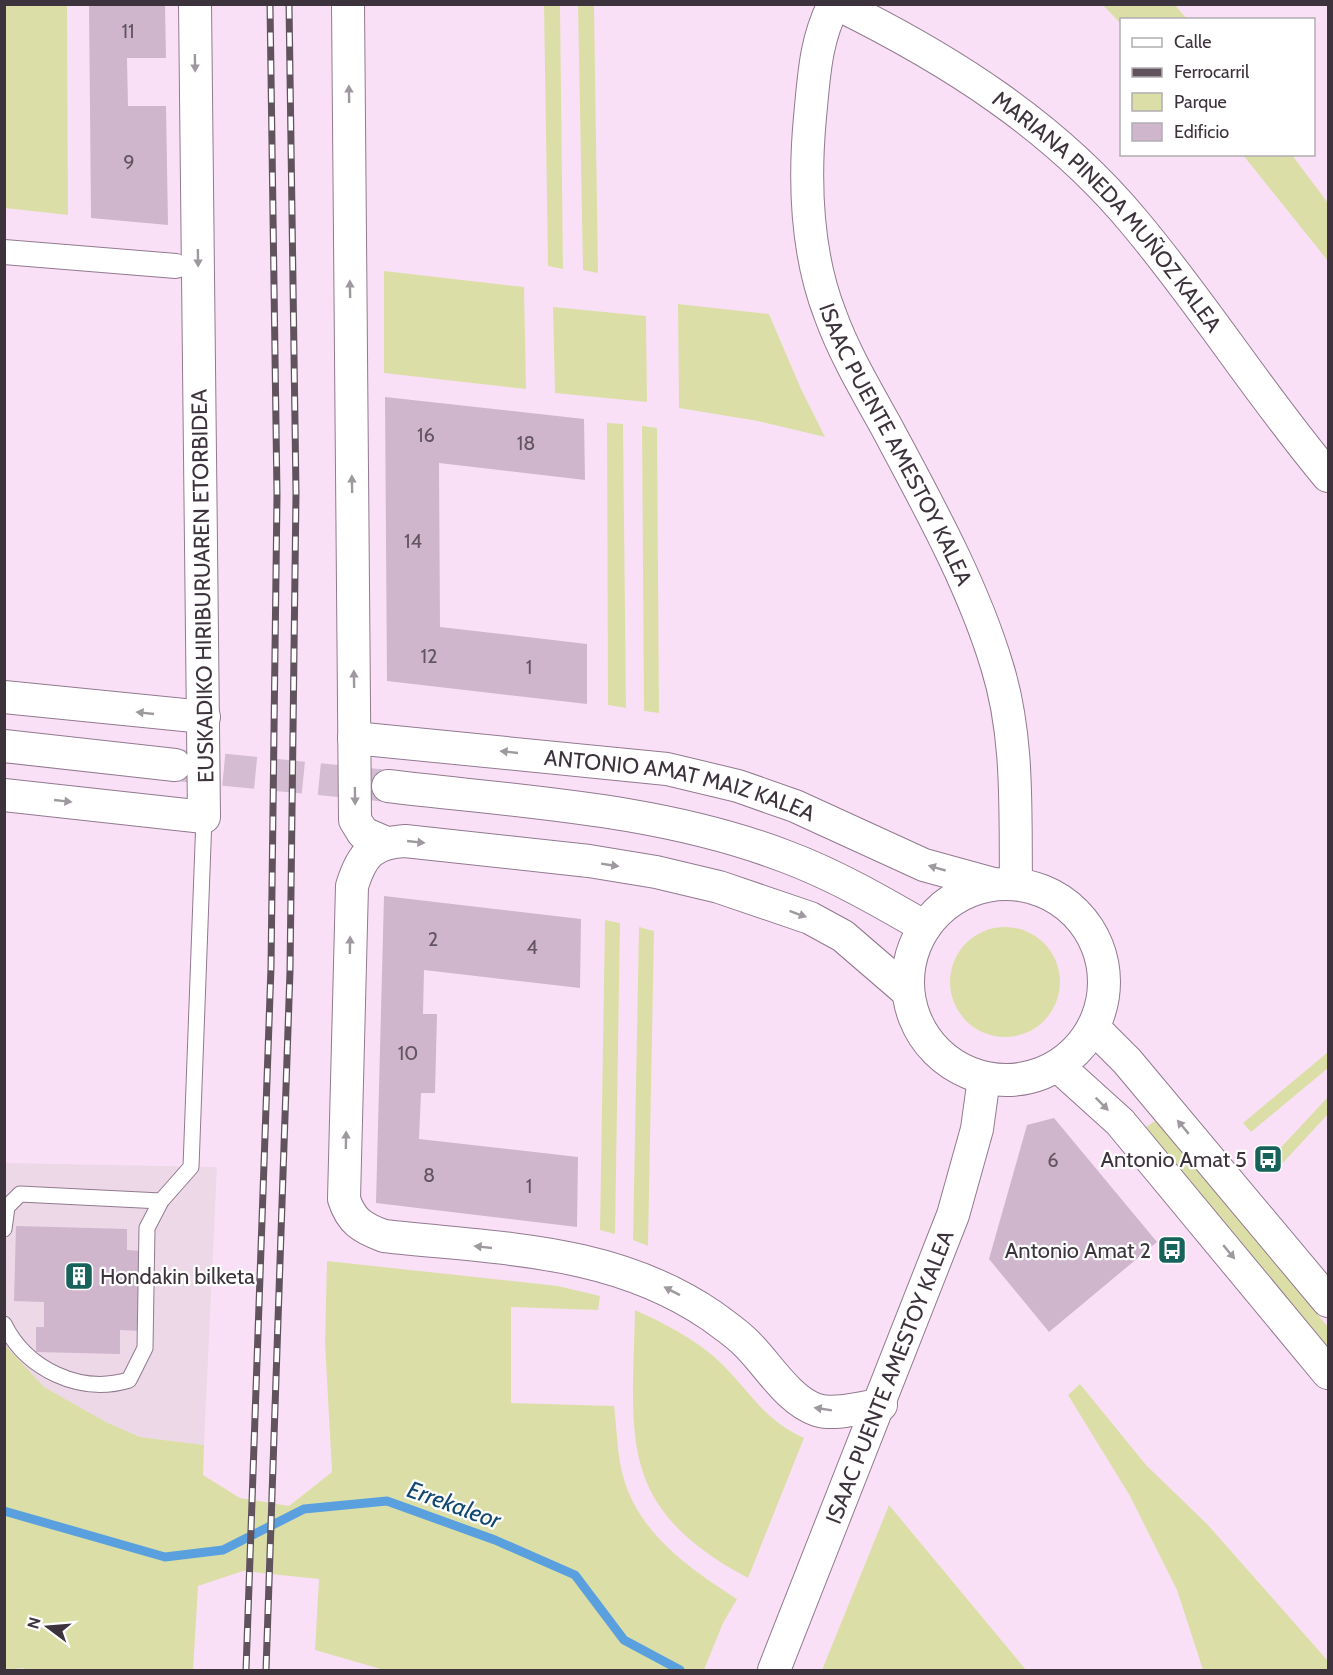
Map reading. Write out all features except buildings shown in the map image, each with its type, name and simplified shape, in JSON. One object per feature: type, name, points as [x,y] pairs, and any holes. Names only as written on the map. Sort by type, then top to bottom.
[{"type":"street","name":"EUSKADIKO HIRIBURUAREN ETORBIDEA","points":[[195,4],[204,817]]},
{"type":"street","points":[[348,4],[355,820],[373,850]]},
{"type":"street","name":"MARIANA PINEDA MUÑOZ KALEA","points":[[835,4],[892,32],[981,84],[1037,127],[1087,172],[1134,222],[1329,476]]},
{"type":"street","name":"ISAAC PUENTE AMESTOY KALEA","points":[[835,4],[822,27],[816,52],[807,153],[808,212],[815,258],[829,314],[956,565],[982,623],[998,668],[1012,737],[1004,884]]},
{"type":"street","points":[[4,252],[176,266]]},
{"type":"street","points":[[4,697],[204,717]]},
{"type":"street","name":"ANTONIO AMAT MAIZ KALEA","points":[[354,738],[667,769],[738,786],[795,806],[924,865],[1004,884]]},
{"type":"street","points":[[4,746],[175,765]]},
{"type":"street","name":"ANTONIO AMAT MAIZ KALEA","points":[[388,786],[642,817],[718,835],[786,856],[849,884],[925,927]]},
{"type":"street","points":[[4,795],[204,817]]},
{"type":"street","points":[[881,1405],[829,1411],[817,1410],[799,1400],[746,1342],[714,1317],[674,1291],[638,1276],[598,1263],[558,1255],[384,1236],[364,1229],[350,1216],[344,1199],[352,886],[373,850],[405,841],[589,861],[656,872],[719,887],[810,918],[843,936],[908,992]]},
{"type":"street","points":[[1004,884],[1047,892],[1074,910],[1093,935],[1103,965],[1103,997],[1094,1028],[1078,1049],[1058,1065],[1035,1076],[1010,1081],[984,1078],[956,1067],[932,1047],[916,1022],[908,992],[911,958],[925,927],[938,911],[954,898],[972,889],[1004,884]]},
{"type":"street","points":[[1094,1028],[1127,1061],[1329,1301]]},
{"type":"street","points":[[1058,1065],[1120,1122],[1329,1373]]},
{"type":"street","name":"ISAAC PUENTE AMESTOY KALEA","points":[[774,1671],[881,1405],[953,1215],[977,1129],[984,1078]]},
{"type":"lane","name":"EUSKADIKO HIRIBURUAREN ETORBIDEA","points":[[160,1201],[191,1167],[204,817]]},
{"type":"lane","points":[[4,1229],[7,1207],[20,1194],[160,1201],[147,1228],[145,1348],[129,1380],[109,1386],[79,1383],[37,1365],[12,1338],[4,1324]]},
{"type":"shaded area","points":[[5,1163],[217,1167],[204,1445],[140,1437],[106,1422],[44,1387],[5,1345]]},
{"type":"green space","points":[[5,4],[67,5],[68,215],[5,208]]},
{"type":"green space","points":[[544,5],[560,5],[563,269],[548,266]]},
{"type":"green space","points":[[578,5],[594,5],[598,273],[583,270]]},
{"type":"green space","points":[[1103,5],[1175,5],[1186,18],[1120,18],[1120,23]]},
{"type":"green space","points":[[1244,156],[1293,156],[1328,203],[1328,261]]},
{"type":"green space","points":[[384,271],[524,287],[526,389],[384,373]]},
{"type":"green space","points":[[678,304],[769,314],[801,389],[825,437],[758,421],[679,408]]},
{"type":"green space","points":[[553,307],[646,316],[647,402],[555,393]]},
{"type":"green space","points":[[607,423],[623,424],[626,708],[608,705]]},
{"type":"green space","points":[[642,426],[657,428],[659,713],[644,711]]},
{"type":"green space","points":[[605,920],[620,923],[615,1234],[600,1230]]},
{"type":"green space","points":[[639,927],[654,931],[648,1246],[633,1240]]},
{"type":"green space","points":[[1005,927],[1026,931],[1044,943],[1056,961],[1060,982],[1056,1003],[1044,1021],[1026,1033],[1005,1037],[984,1033],[966,1021],[954,1003],[950,982],[954,961],[966,943],[984,931]]},
{"type":"green space","points":[[1328,1052],[1328,1068],[1251,1132],[1243,1123]]},
{"type":"green space","points":[[1328,1097],[1328,1114],[1280,1166],[1272,1157]]},
{"type":"green space","points":[[1156,1120],[1328,1327],[1328,1347],[1145,1128]]},
{"type":"green space","points":[[327,1261],[558,1286],[600,1296],[598,1310],[511,1307],[511,1403],[614,1406],[621,1468],[631,1497],[641,1515],[653,1532],[684,1562],[737,1599],[723,1623],[704,1670],[384,1670],[315,1650],[319,1579],[243,1571],[198,1586],[193,1670],[26,1670],[23,1668],[5,1670],[5,1345],[44,1387],[106,1422],[140,1437],[204,1445],[203,1475],[240,1498],[289,1506],[332,1472],[325,1343]]},
{"type":"green space","points":[[635,1310],[671,1328],[716,1358],[770,1416],[804,1438],[748,1578],[705,1552],[675,1525],[654,1497],[641,1467],[635,1434],[633,1397]]},
{"type":"green space","points":[[1080,1384],[1146,1465],[1207,1524],[1328,1661],[1328,1670],[1203,1670],[1177,1590],[1130,1496],[1068,1395]]},
{"type":"green space","points":[[889,1505],[1026,1670],[822,1670]]},
{"type":"waterway","name":"Errekaleor","points":[[4,1511],[165,1557],[223,1550],[304,1509],[387,1501],[495,1540],[575,1575],[624,1640],[680,1670]]},
{"type":"tunnel","points":[[176,765],[388,786]]},
{"type":"railway","points":[[246,1670],[271,967],[277,495],[270,4]]},
{"type":"railway","points":[[266,1670],[290,971],[296,493],[289,4]]},
{"type":"place","name":"Antonio Amat 5","points":[[1268,1159]]},
{"type":"place","name":"Antonio Amat 2","points":[[1172,1250]]},
{"type":"place","name":"Hondakin bilketa","points":[[79,1276]]}]
